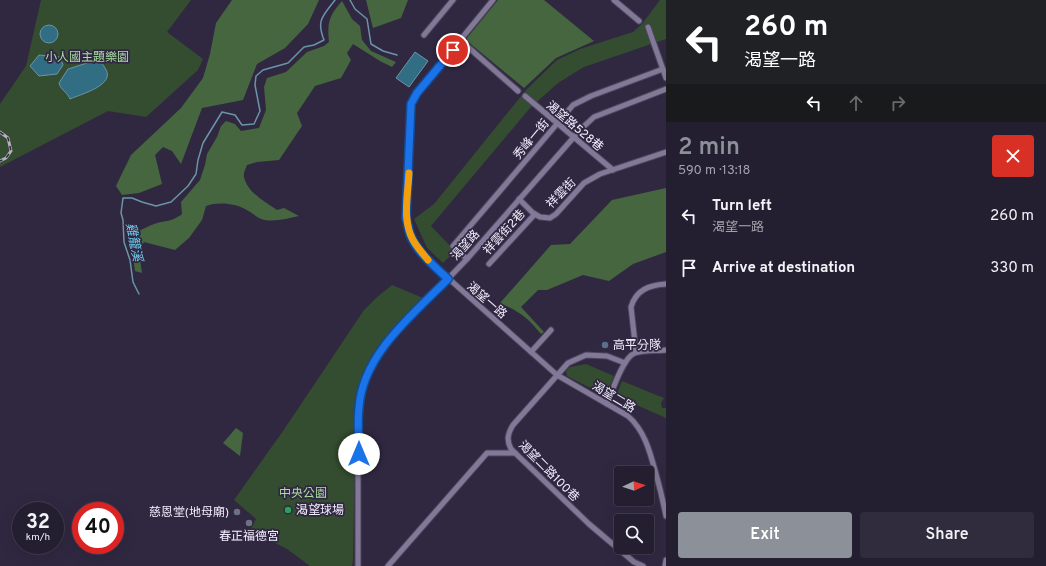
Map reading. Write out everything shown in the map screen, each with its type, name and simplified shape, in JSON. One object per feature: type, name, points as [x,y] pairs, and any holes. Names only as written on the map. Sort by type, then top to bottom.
[{"type":"street","points":[[424,35],[453,0]]},
{"type":"street","name":"渴望一路","points":[[494,0],[460,40],[416,100],[411,104],[410,172],[406,218],[414,242],[430,262],[557,375]]},
{"type":"street","points":[[614,0],[637,17]]},
{"type":"street","points":[[648,28],[666,78]]},
{"type":"street","points":[[460,40],[518,91]]},
{"type":"street","name":"秀峰一街","points":[[467,259],[453,246],[573,106],[591,96],[663,69]]},
{"type":"street","name":"渴望路","points":[[358,566],[358,407],[363,387],[372,364],[393,336],[467,259],[573,137],[594,117],[666,89]]},
{"type":"street","name":"渴望路528巷","points":[[524,96],[613,170]]},
{"type":"street","points":[[410,136],[416,141]]},
{"type":"street","name":"祥雲街","points":[[519,199],[535,214],[540,217],[550,218],[556,214],[584,183],[600,174],[666,152]]},
{"type":"street","name":"祥雲街2巷","points":[[489,264],[535,214]]},
{"type":"street","points":[[636,352],[630,307],[632,302],[635,296],[648,288],[666,284]]},
{"type":"street","points":[[530,352],[551,330]]},
{"type":"street","points":[[607,404],[625,363],[631,354],[636,352],[666,350]]},
{"type":"street","name":"渴望二路100巷","points":[[625,363],[607,356],[586,355],[568,363],[509,432],[508,438],[509,444],[516,453],[589,524],[634,562],[643,566]]},
{"type":"street","name":"渴望二路","points":[[557,375],[636,422],[644,436],[664,492],[666,516]]},
{"type":"street","points":[[388,566],[487,453],[516,453]]},
{"type":"street","points":[[665,566],[666,560]]},
{"type":"green space","name":"小人國主題樂園","points":[[41,0],[191,0],[167,32],[203,59],[198,70],[146,117],[108,111],[0,167],[0,104],[26,66]]},
{"type":"green space","points":[[232,0],[319,0],[308,24],[285,48],[257,64],[243,100],[202,108],[181,164],[172,151],[163,147],[155,155],[162,184],[139,193],[122,195],[116,186],[131,155],[181,108],[203,78],[210,54],[216,23]]},
{"type":"green space","points":[[366,0],[408,0],[401,18],[373,28]]},
{"type":"green space","points":[[498,0],[544,0],[594,41],[556,58],[524,88],[467,41],[467,38]]},
{"type":"green space","points":[[660,0],[666,0],[666,39],[584,67],[558,83],[530,108],[431,226],[455,251],[443,263],[427,248],[414,219],[434,204],[526,90],[557,60],[580,49],[633,32],[642,24]]},
{"type":"green space","points":[[342,1],[352,19],[360,26],[362,40],[371,51],[396,62],[392,67],[353,44],[347,53],[351,60],[341,78],[315,86],[297,113],[302,126],[279,160],[257,162],[247,165],[244,172],[244,177],[253,192],[277,210],[284,208],[299,216],[282,220],[265,220],[239,206],[219,204],[206,206],[202,220],[189,238],[175,250],[144,242],[139,253],[142,273],[135,271],[130,235],[154,224],[172,220],[182,214],[181,202],[200,180],[207,154],[217,137],[221,126],[226,121],[235,124],[241,131],[259,128],[266,110],[264,87],[267,78],[286,72],[307,52],[324,46],[329,42],[328,29],[330,20],[334,11]]},
{"type":"green space","points":[[666,188],[666,252],[633,264],[609,281],[583,275],[547,290],[538,290],[521,307],[544,332],[541,334],[532,323],[523,316],[500,303],[551,245],[570,244],[612,200]]},
{"type":"green space","name":"中央公園","points":[[392,285],[423,298],[401,320],[373,357],[360,384],[356,399],[352,566],[310,566],[287,549],[250,530],[256,519],[234,500],[283,431],[364,310]]},
{"type":"green space","points":[[586,364],[614,376],[610,387],[604,393],[602,394],[567,376],[566,371],[570,367]]},
{"type":"green space","points":[[622,381],[664,398],[661,403],[662,408],[666,408],[666,418],[616,396]]},
{"type":"green space","points":[[236,428],[243,433],[240,456],[223,443]]},
{"type":"water","points":[[45,25],[53,25],[58,30],[56,41],[53,43],[45,43],[40,38],[40,30]]},
{"type":"water","points":[[415,52],[428,61],[409,87],[396,78]]},
{"type":"water","points":[[39,55],[60,57],[63,65],[57,74],[39,76],[30,66]]},
{"type":"water","points":[[90,57],[99,61],[104,66],[107,74],[106,79],[96,88],[70,99],[59,83],[68,69],[87,63]]},
{"type":"waterway","name":"雞籠溪","points":[[139,294],[133,282],[130,260],[124,242],[123,220],[121,213],[123,198],[132,198],[156,206],[171,202],[188,186],[196,174],[203,143],[222,112],[235,115],[242,125],[254,124],[260,111],[255,85],[256,76],[263,70],[288,63],[304,47],[314,45],[324,40],[321,28],[322,18],[335,0]]},
{"type":"waterway","points":[[350,0],[355,9],[367,19],[371,44],[383,51],[397,55]]},
{"type":"railway","points":[[0,132],[8,138],[11,151],[6,158],[0,161]]},
{"type":"slow traffic","points":[[409,173],[406,218],[414,242],[428,260]]},
{"type":"place","name":"高平分隊","points":[[605,345]]},
{"type":"place","name":"渴望球場","points":[[288,510]]},
{"type":"place","name":"慈恩堂(地母廟)","points":[[237,512]]},
{"type":"place","name":"春正福德宮","points":[[249,523]]},
{"type":"route","points":[[359,454],[358,407],[363,387],[372,364],[393,336],[448,279],[430,262],[414,242],[406,218],[411,104],[417,93],[453,50]]}]
